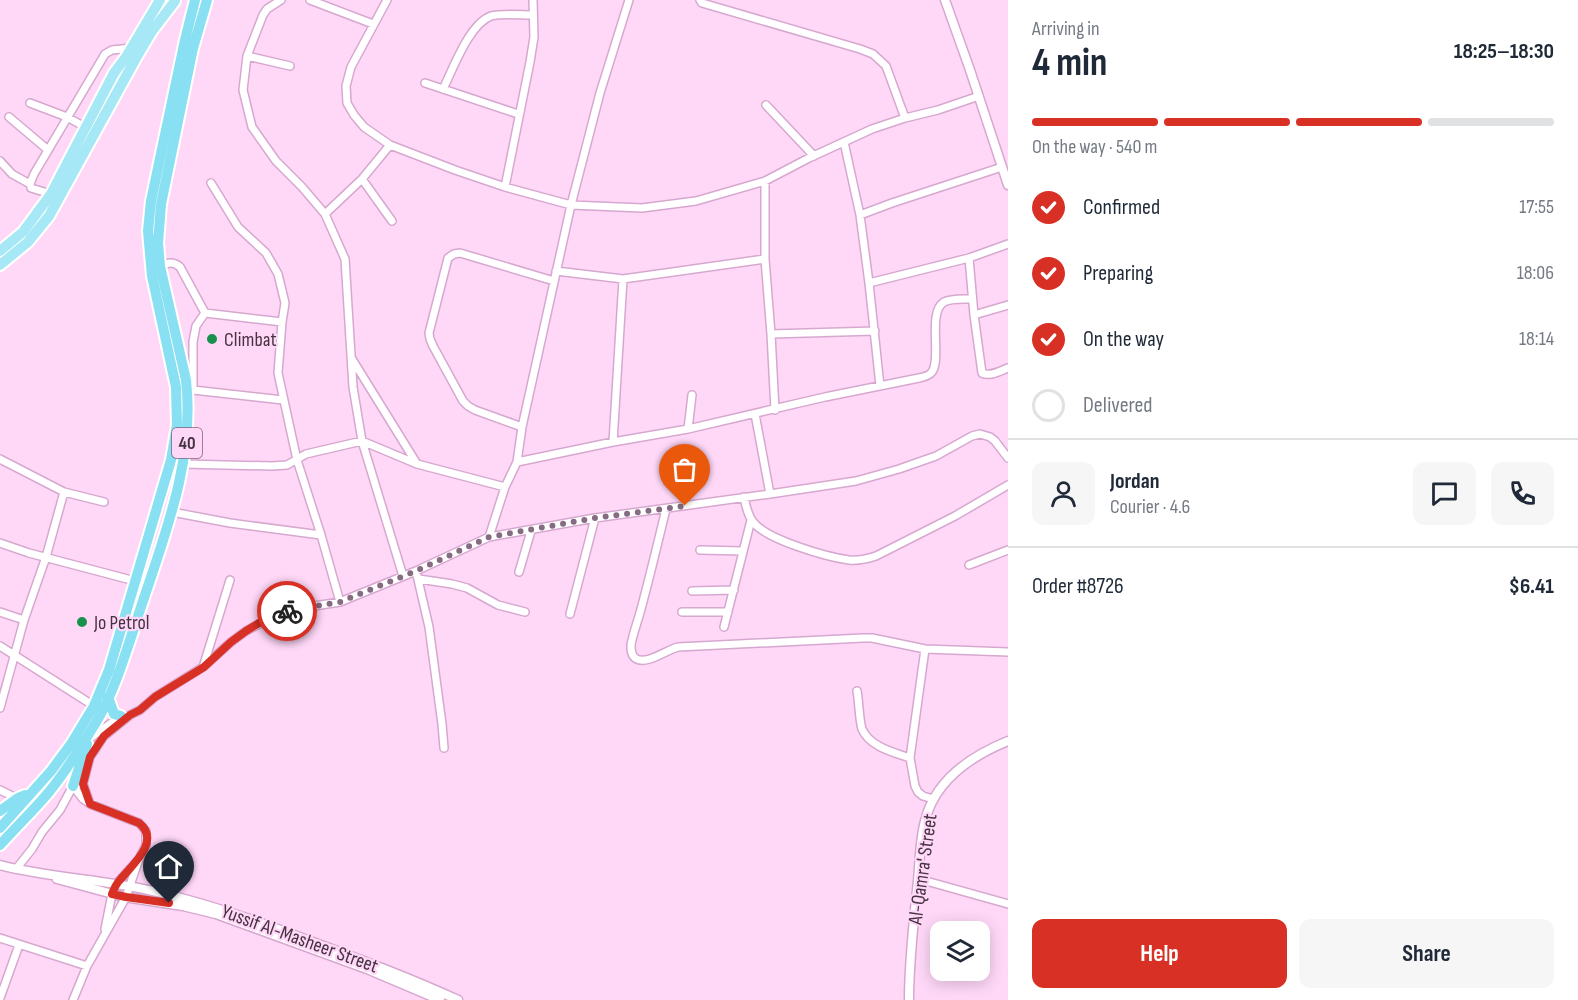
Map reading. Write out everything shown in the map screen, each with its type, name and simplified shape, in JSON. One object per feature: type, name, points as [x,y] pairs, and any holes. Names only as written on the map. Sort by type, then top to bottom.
[{"type":"highway","name":"40","points":[[0,828],[20,800],[31,793],[51,771],[94,706],[108,669],[171,460],[177,425],[175,375],[152,276],[148,231],[153,191],[184,40],[195,0]]},
{"type":"highway","name":"40","points":[[0,845],[49,792],[89,735],[108,697],[131,636],[172,512],[183,464],[190,392],[160,266],[158,243],[161,204],[193,48],[207,0]]},
{"type":"highway","points":[[108,697],[114,714],[125,716]]},
{"type":"highway","points":[[73,786],[89,735]]},
{"type":"highway","points":[[0,811],[20,800]]},
{"type":"main road","points":[[0,251],[23,232],[51,194],[114,72],[160,0]]},
{"type":"main road","points":[[0,265],[28,242],[49,216],[136,58],[152,31],[175,1]]},
{"type":"street","points":[[281,0],[267,9],[263,15],[247,56],[243,90],[252,126],[276,162],[325,214],[345,259],[353,387],[362,441],[403,576]]},
{"type":"street","points":[[310,0],[373,24]]},
{"type":"street","points":[[387,0],[351,67],[346,86],[347,103],[354,116],[364,127],[390,145],[505,187],[571,205],[642,208],[696,201],[765,181],[872,129],[979,96]]},
{"type":"street","points":[[505,187],[534,37],[533,0]]},
{"type":"street","points":[[489,537],[517,462],[522,427],[571,205],[600,93],[629,0]]},
{"type":"street","points":[[700,0],[702,3],[873,54],[886,66],[905,118]]},
{"type":"street","points":[[945,0],[1008,185]]},
{"type":"street","points":[[443,89],[470,36],[483,21],[493,16],[533,15]]},
{"type":"street","points":[[30,184],[105,54],[112,50],[131,48]]},
{"type":"street","points":[[247,56],[290,66]]},
{"type":"street","points":[[425,83],[518,114]]},
{"type":"street","points":[[30,103],[86,126]]},
{"type":"street","points":[[765,105],[814,156]]},
{"type":"street","points":[[9,117],[48,150]]},
{"type":"street","points":[[844,142],[860,215],[880,386]]},
{"type":"street","points":[[325,214],[362,178],[390,145]]},
{"type":"street","points":[[0,161],[12,174],[30,184],[31,188],[51,194]]},
{"type":"street","points":[[860,215],[1002,167]]},
{"type":"street","points":[[362,178],[392,221]]},
{"type":"street","points":[[765,181],[765,260],[775,410]]},
{"type":"street","points":[[212,183],[238,227],[266,253],[278,274],[285,303],[278,373],[283,400],[297,460],[340,602]]},
{"type":"street","points":[[869,283],[969,258],[1008,244]]},
{"type":"street","points":[[522,427],[475,410],[463,401],[433,346],[429,333],[448,258],[454,254],[460,253],[554,281]]},
{"type":"street","points":[[969,258],[982,373],[987,375],[1008,368]]},
{"type":"street","points":[[556,271],[623,279],[765,260]]},
{"type":"street","points":[[160,266],[171,262],[180,267],[205,313]]},
{"type":"street","points":[[613,442],[623,279]]},
{"type":"street","points":[[517,462],[688,429],[919,378],[931,373],[934,366],[936,321],[939,307],[943,302],[972,299]]},
{"type":"street","points":[[974,315],[1008,305]]},
{"type":"street","points":[[205,313],[282,322]]},
{"type":"street","points":[[205,313],[196,326],[193,342],[194,375],[190,392],[283,400]]},
{"type":"street","points":[[771,334],[875,331]]},
{"type":"street","points":[[351,357],[417,464]]},
{"type":"street","points":[[688,429],[692,395]]},
{"type":"street","points":[[755,414],[770,494]]},
{"type":"street","points":[[89,735],[140,710],[155,697],[204,667],[239,636],[259,623],[295,609],[340,602],[416,571],[489,537],[595,518],[833,485],[878,475],[936,456],[980,434],[995,441],[1008,458]]},
{"type":"street","points":[[183,464],[287,465],[306,454],[362,441],[417,464],[506,487]]},
{"type":"street","points":[[0,459],[64,492],[104,502]]},
{"type":"street","points":[[744,497],[751,520],[770,535],[810,550],[851,560],[866,560],[955,516],[1008,485]]},
{"type":"street","points":[[0,708],[24,620],[46,558],[64,492]]},
{"type":"street","points":[[666,509],[631,643],[631,651],[636,658],[649,660],[678,647],[862,638],[925,649],[1008,652]]},
{"type":"street","points":[[172,512],[230,523],[321,535]]},
{"type":"street","points":[[570,614],[595,518]]},
{"type":"street","points":[[724,627],[751,520]]},
{"type":"street","points":[[519,572],[531,531]]},
{"type":"street","points":[[0,543],[46,558],[135,581]]},
{"type":"street","points":[[700,550],[743,551]]},
{"type":"street","points":[[969,565],[1008,550]]},
{"type":"street","points":[[416,571],[429,627],[444,748]]},
{"type":"street","points":[[418,579],[467,588],[498,605],[525,612]]},
{"type":"street","points":[[204,667],[230,580]]},
{"type":"street","points":[[692,591],[734,590]]},
{"type":"street","points":[[0,612],[24,620]]},
{"type":"street","points":[[682,612],[728,612]]},
{"type":"street","points":[[0,646],[94,706]]},
{"type":"street","points":[[925,649],[910,758],[918,792],[933,799]]},
{"type":"street","points":[[857,691],[862,728],[869,739],[881,747],[910,758]]},
{"type":"street","points":[[87,801],[83,784],[90,757],[104,736],[125,716]]},
{"type":"street","name":"Al-Qamra' Street","points":[[909,1000],[909,959],[923,828],[933,799],[959,768],[984,751],[1008,741]]},
{"type":"street","points":[[16,869],[60,810],[73,786],[87,801]]},
{"type":"street","points":[[0,790],[20,800]]},
{"type":"street","points":[[66,799],[87,801],[142,824],[147,840],[126,897],[87,966],[73,1000]]},
{"type":"street","points":[[104,934],[112,894],[117,883],[139,859]]},
{"type":"street","points":[[0,865],[48,875]]},
{"type":"street","name":"Yussif Al-Masheer Street","points":[[48,875],[117,883],[200,902],[371,963],[458,1000]]},
{"type":"street","name":"Yussif Al-Masheer Street","points":[[48,875],[112,894],[216,914],[367,969],[440,1000]]},
{"type":"street","points":[[919,879],[1008,904]]},
{"type":"street","points":[[0,938],[87,966]]},
{"type":"street","points":[[0,998],[19,945]]},
{"type":"way so far","points":[[287,611],[340,602],[416,571],[489,537],[595,518],[685,506]]},
{"type":"place","name":"Climbat","points":[[212,339]]},
{"type":"place","name":"Jo Petrol","points":[[82,622]]},
{"type":"route","points":[[169,903],[112,894],[117,883],[139,859],[146,844],[147,835],[142,824],[90,804],[83,784],[90,757],[104,736],[130,715],[204,667],[246,631],[287,611]]}]
